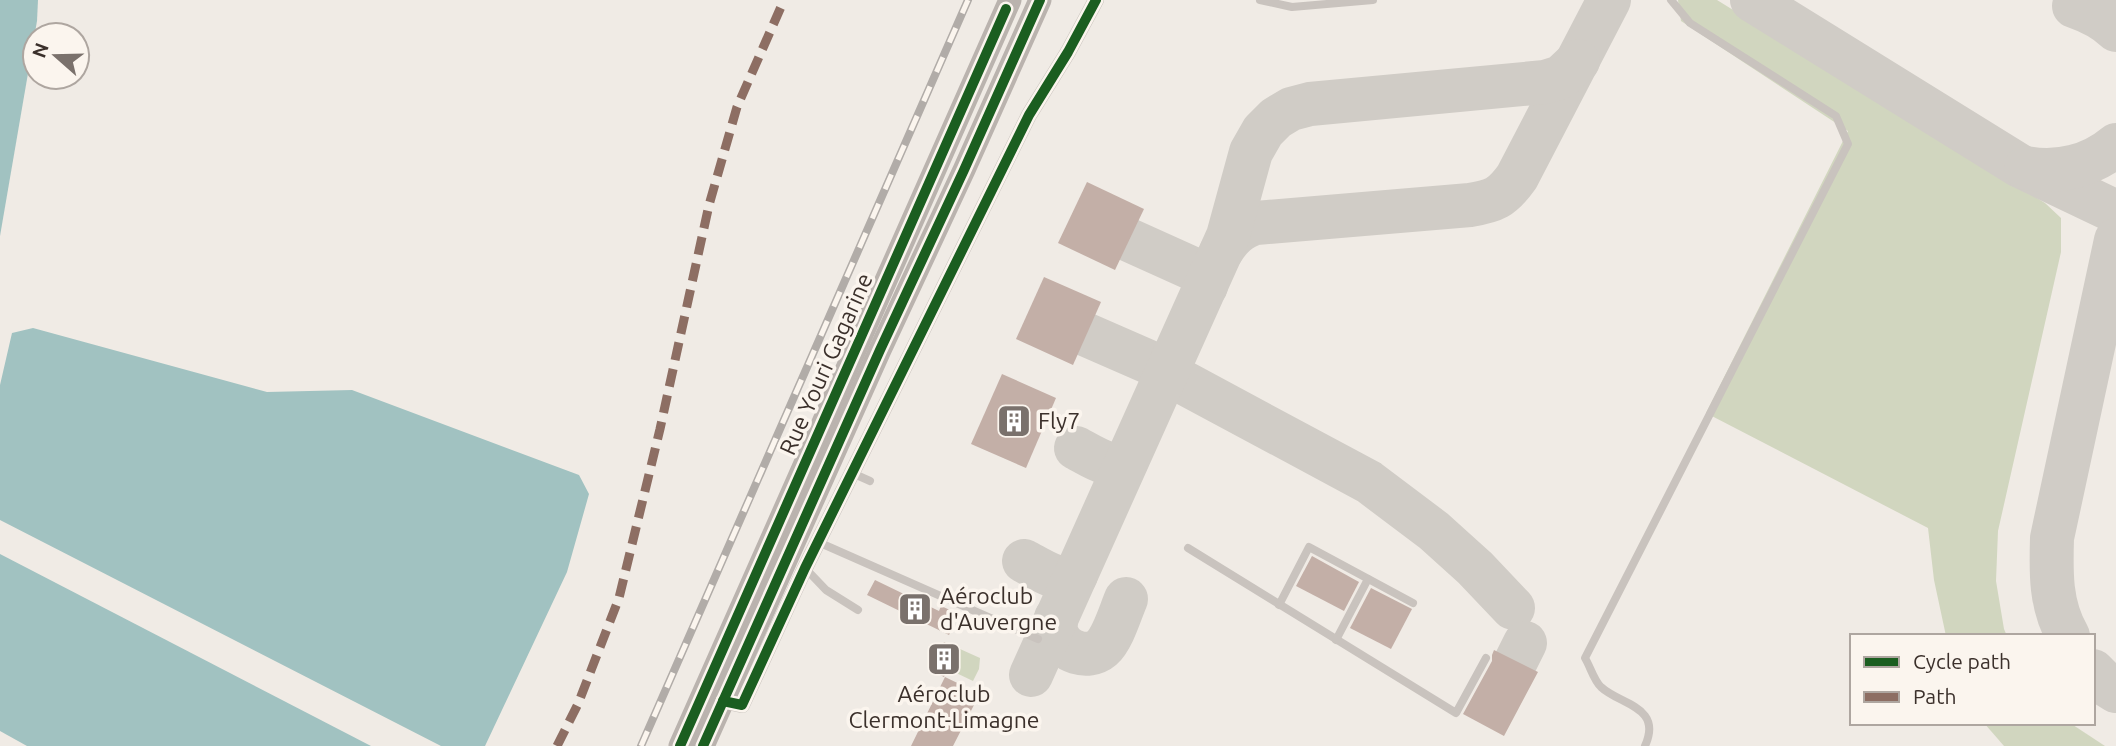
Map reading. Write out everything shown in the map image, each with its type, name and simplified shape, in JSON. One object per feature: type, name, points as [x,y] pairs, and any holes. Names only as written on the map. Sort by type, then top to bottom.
[{"type":"main road","name":"Rue Youri Gagarine","points":[[680,746],[1010,0]]},
{"type":"main road","name":"Rue Youri Gagarine","points":[[703,746],[733,703],[880,350],[1040,0]]},
{"type":"street","points":[[733,703],[805,568],[1029,115],[1096,0]]},
{"type":"lane","points":[[1260,0],[1292,7],[1373,0]]},
{"type":"lane","points":[[1645,746],[1649,729],[1642,711],[1601,687],[1585,658],[1849,144],[1836,116],[1690,23],[1671,0]]},
{"type":"lane","points":[[852,473],[870,481]]},
{"type":"lane","points":[[818,542],[1038,639]]},
{"type":"lane","points":[[1279,605],[1309,547],[1413,603]]},
{"type":"lane","points":[[1188,548],[1456,713],[1486,658]]},
{"type":"lane","points":[[805,568],[826,590],[858,610]]},
{"type":"lane","points":[[1336,640],[1368,579]]},
{"type":"green space","points":[[1678,0],[1717,0],[2045,203],[2061,218],[2061,252],[1998,531],[1996,581],[2006,634],[1946,634],[1934,580],[1928,528],[1706,413],[1848,131],[1681,21]]},
{"type":"green space","points":[[960,649],[980,658],[979,669],[973,681],[950,670]]},
{"type":"green space","points":[[1986,725],[2073,725],[2105,746],[2004,746]]},
{"type":"water","points":[[0,0],[38,0],[37,21],[21,21],[21,91],[25,91],[0,236]]},
{"type":"water","points":[[33,328],[267,392],[352,390],[579,475],[589,494],[567,572],[485,746],[441,746],[0,520],[0,385],[12,333]]},
{"type":"water","points":[[0,554],[371,746],[27,746],[0,731]]},
{"type":"building","points":[[1087,182],[1144,209],[1115,270],[1058,243]]},
{"type":"building","points":[[1044,277],[1101,302],[1073,365],[1016,339]]},
{"type":"building","name":"Fly7","points":[[1002,374],[1056,398],[1026,468],[971,444]]},
{"type":"building","points":[[1312,556],[1359,582],[1344,611],[1296,586]]},
{"type":"building","name":"Aéroclub d'Auvergne","points":[[875,580],[939,611],[941,606],[959,614],[949,635],[867,595]]},
{"type":"building","points":[[1371,588],[1412,609],[1391,649],[1350,628]]},
{"type":"building","name":"Aéroclub Clermont-Limagne","points":[[944,642],[957,649],[944,677],[930,670]]},
{"type":"building","points":[[1494,650],[1538,672],[1504,736],[1463,714],[1492,661]]},
{"type":"building","points":[[945,677],[976,692],[971,704],[974,705],[953,746],[911,746]]},
{"type":"taxiway","points":[[1221,252],[1235,234],[1256,223],[1470,205],[1497,197],[1507,190],[1517,177],[1609,0]]},
{"type":"taxiway","points":[[1752,0],[2020,166],[2116,212]]},
{"type":"taxiway","points":[[2116,2],[2074,6],[2097,16],[2116,30]]},
{"type":"taxiway","points":[[1031,675],[1228,236],[1251,152],[1263,131],[1276,118],[1291,109],[1310,104],[1545,82],[1561,77],[1578,61]]},
{"type":"taxiway","points":[[2026,168],[2050,170],[2074,167],[2096,158],[2116,145]]},
{"type":"taxiway","points":[[1129,240],[1200,272],[1206,286]]},
{"type":"taxiway","points":[[2067,634],[2055,600],[2052,538],[2116,240]]},
{"type":"taxiway","points":[[1087,335],[1158,366],[1166,366],[1172,359]]},
{"type":"taxiway","points":[[1172,359],[1172,371],[1179,380],[1369,482],[1434,531],[1475,568],[1513,608]]},
{"type":"taxiway","points":[[1076,448],[1108,463],[1127,460]]},
{"type":"taxiway","points":[[1024,561],[1057,577],[1070,578],[1076,575]]},
{"type":"taxiway","points":[[1056,618],[1056,632],[1070,650],[1083,654],[1096,652],[1106,644],[1113,632],[1126,599]]},
{"type":"taxiway","points":[[1516,661],[1525,643]]},
{"type":"taxiway","points":[[2095,673],[2116,691]]},
{"type":"railway","points":[[641,746],[968,0]]},
{"type":"marked path","points":[[557,746],[578,704],[619,598],[660,429],[709,205],[737,107],[784,0]]},
{"type":"cycle path","points":[[703,746],[1040,0]]},
{"type":"cycle path","points":[[723,701],[742,705],[805,568],[1029,115],[1096,0]]},
{"type":"cycle path","points":[[680,746],[1006,9]]},
{"type":"place","name":"Fly7","points":[[1014,421]]},
{"type":"place","name":"Aéroclub d'Auvergne","points":[[915,609]]},
{"type":"place","name":"Aéroclub Clermont-Limagne","points":[[944,659]]}]
